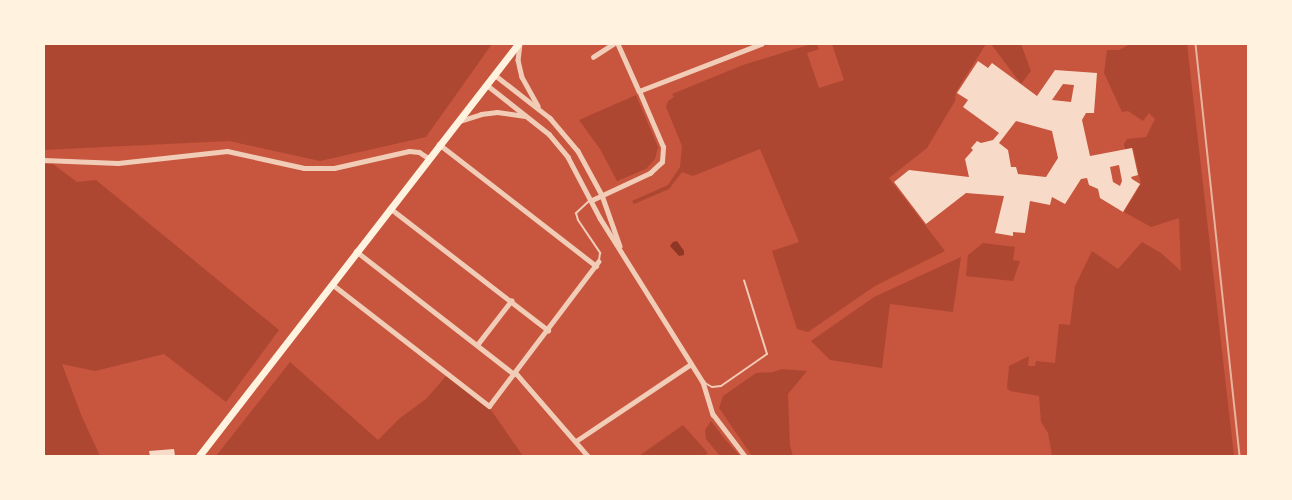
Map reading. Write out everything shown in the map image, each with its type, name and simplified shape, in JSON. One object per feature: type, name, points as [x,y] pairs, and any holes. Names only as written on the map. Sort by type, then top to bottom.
[{"type":"main road","points":[[199,456],[428,158],[519,44]]},
{"type":"street","points":[[519,44],[522,77],[539,108]]},
{"type":"street","points":[[593,57],[613,44]]},
{"type":"street","points":[[592,200],[650,173],[662,162],[663,147],[618,44]]},
{"type":"street","points":[[639,91],[760,44]]},
{"type":"street","points":[[495,75],[539,108],[578,151],[602,195],[625,260]]},
{"type":"street","points":[[487,85],[549,134],[568,157],[625,260],[703,381],[713,414],[745,456]]},
{"type":"street","points":[[458,122],[481,114],[497,112],[527,116]]},
{"type":"street","points":[[332,284],[489,406],[548,330],[597,264],[439,144]]},
{"type":"street","points":[[44,160],[118,163],[227,151],[304,168],[334,168],[409,151],[419,152],[428,158]]},
{"type":"street","points":[[390,208],[548,330]]},
{"type":"street","points":[[356,251],[515,373],[588,456]]},
{"type":"street","points":[[477,345],[511,301]]},
{"type":"street","points":[[576,441],[691,364]]},
{"type":"lane","points":[[592,200],[576,213],[578,220],[600,253],[597,264]]},
{"type":"lane","points":[[703,381],[712,387],[721,386],[767,354],[744,280]]},
{"type":"shaded area","points":[[44,44],[492,44],[426,137],[320,161],[229,141],[44,150]]},
{"type":"shaded area","points":[[817,44],[819,49],[807,53],[819,88],[844,80],[832,44],[986,44],[956,92],[955,101],[927,148],[889,178],[945,251],[875,286],[808,332],[797,329],[772,251],[799,242],[760,149],[693,176],[682,172],[669,189],[634,204],[632,201],[668,185],[680,167],[682,146],[666,107],[668,101],[674,97],[672,94],[743,65]]},
{"type":"shaded area","points":[[991,44],[1021,44],[1031,71],[1021,84]]},
{"type":"shaded area","points":[[1130,44],[1187,44],[1234,456],[1052,456],[1048,433],[1041,422],[1039,396],[1010,391],[1007,388],[1009,366],[1029,356],[1028,366],[1035,366],[1036,361],[1055,363],[1059,324],[1070,325],[1075,286],[1092,251],[1118,269],[1142,242],[1161,253],[1181,271],[1179,218],[1151,227],[1124,212],[1141,184],[1133,148],[1125,149],[1124,144],[1127,139],[1146,137],[1155,119],[1149,113],[1143,121],[1128,111],[1122,112],[1104,73],[1107,50],[1119,50]]},
{"type":"shaded area","points":[[636,95],[658,147],[655,159],[646,169],[617,181],[600,149],[579,120]]},
{"type":"shaded area","points":[[44,164],[53,164],[77,182],[96,180],[279,330],[226,402],[164,354],[95,371],[62,364],[100,456],[44,456]]},
{"type":"shaded area","points":[[677,241],[684,255],[679,256],[670,246]]},
{"type":"shaded area","points":[[983,243],[1015,247],[1013,260],[1020,261],[1013,281],[966,276],[968,255]]},
{"type":"shaded area","points":[[961,257],[953,312],[890,304],[882,368],[830,360],[811,341],[874,297]]},
{"type":"shaded area","points":[[290,362],[378,440],[400,418],[426,399],[447,375],[491,410],[523,456],[216,456]]},
{"type":"shaded area","points":[[782,369],[807,371],[788,394],[790,445],[793,456],[752,456],[719,408],[723,396],[756,373]]},
{"type":"shaded area","points":[[711,421],[740,456],[720,456],[706,439],[705,430]]},
{"type":"shaded area","points":[[683,425],[708,453],[703,456],[639,456]]},
{"type":"building","points":[[978,61],[988,68],[992,63],[1037,96],[1055,70],[1097,73],[1094,113],[1086,113],[1082,120],[1090,156],[1132,148],[1138,175],[1131,177],[1140,184],[1123,212],[1100,198],[1098,189],[1089,185],[1087,178],[1081,179],[1065,204],[1052,197],[1050,205],[1030,201],[1025,233],[1013,232],[1013,236],[995,233],[1004,196],[966,193],[926,224],[894,182],[909,170],[969,177],[965,159],[973,150],[971,148],[977,141],[981,143],[993,140],[999,133],[963,107],[968,100],[957,93]],"holes":[[[1063,84],[1074,85],[1071,102],[1052,100]],[[1016,121],[1052,131],[1058,158],[1046,177],[1018,174],[1016,167],[1011,167],[1008,150],[999,143]],[[1119,165],[1122,181],[1120,186],[1113,182],[1110,167]]]},
{"type":"building","points":[[174,449],[175,456],[150,456],[149,451]]},
{"type":"tram line","points":[[1196,44],[1240,456]]}]
